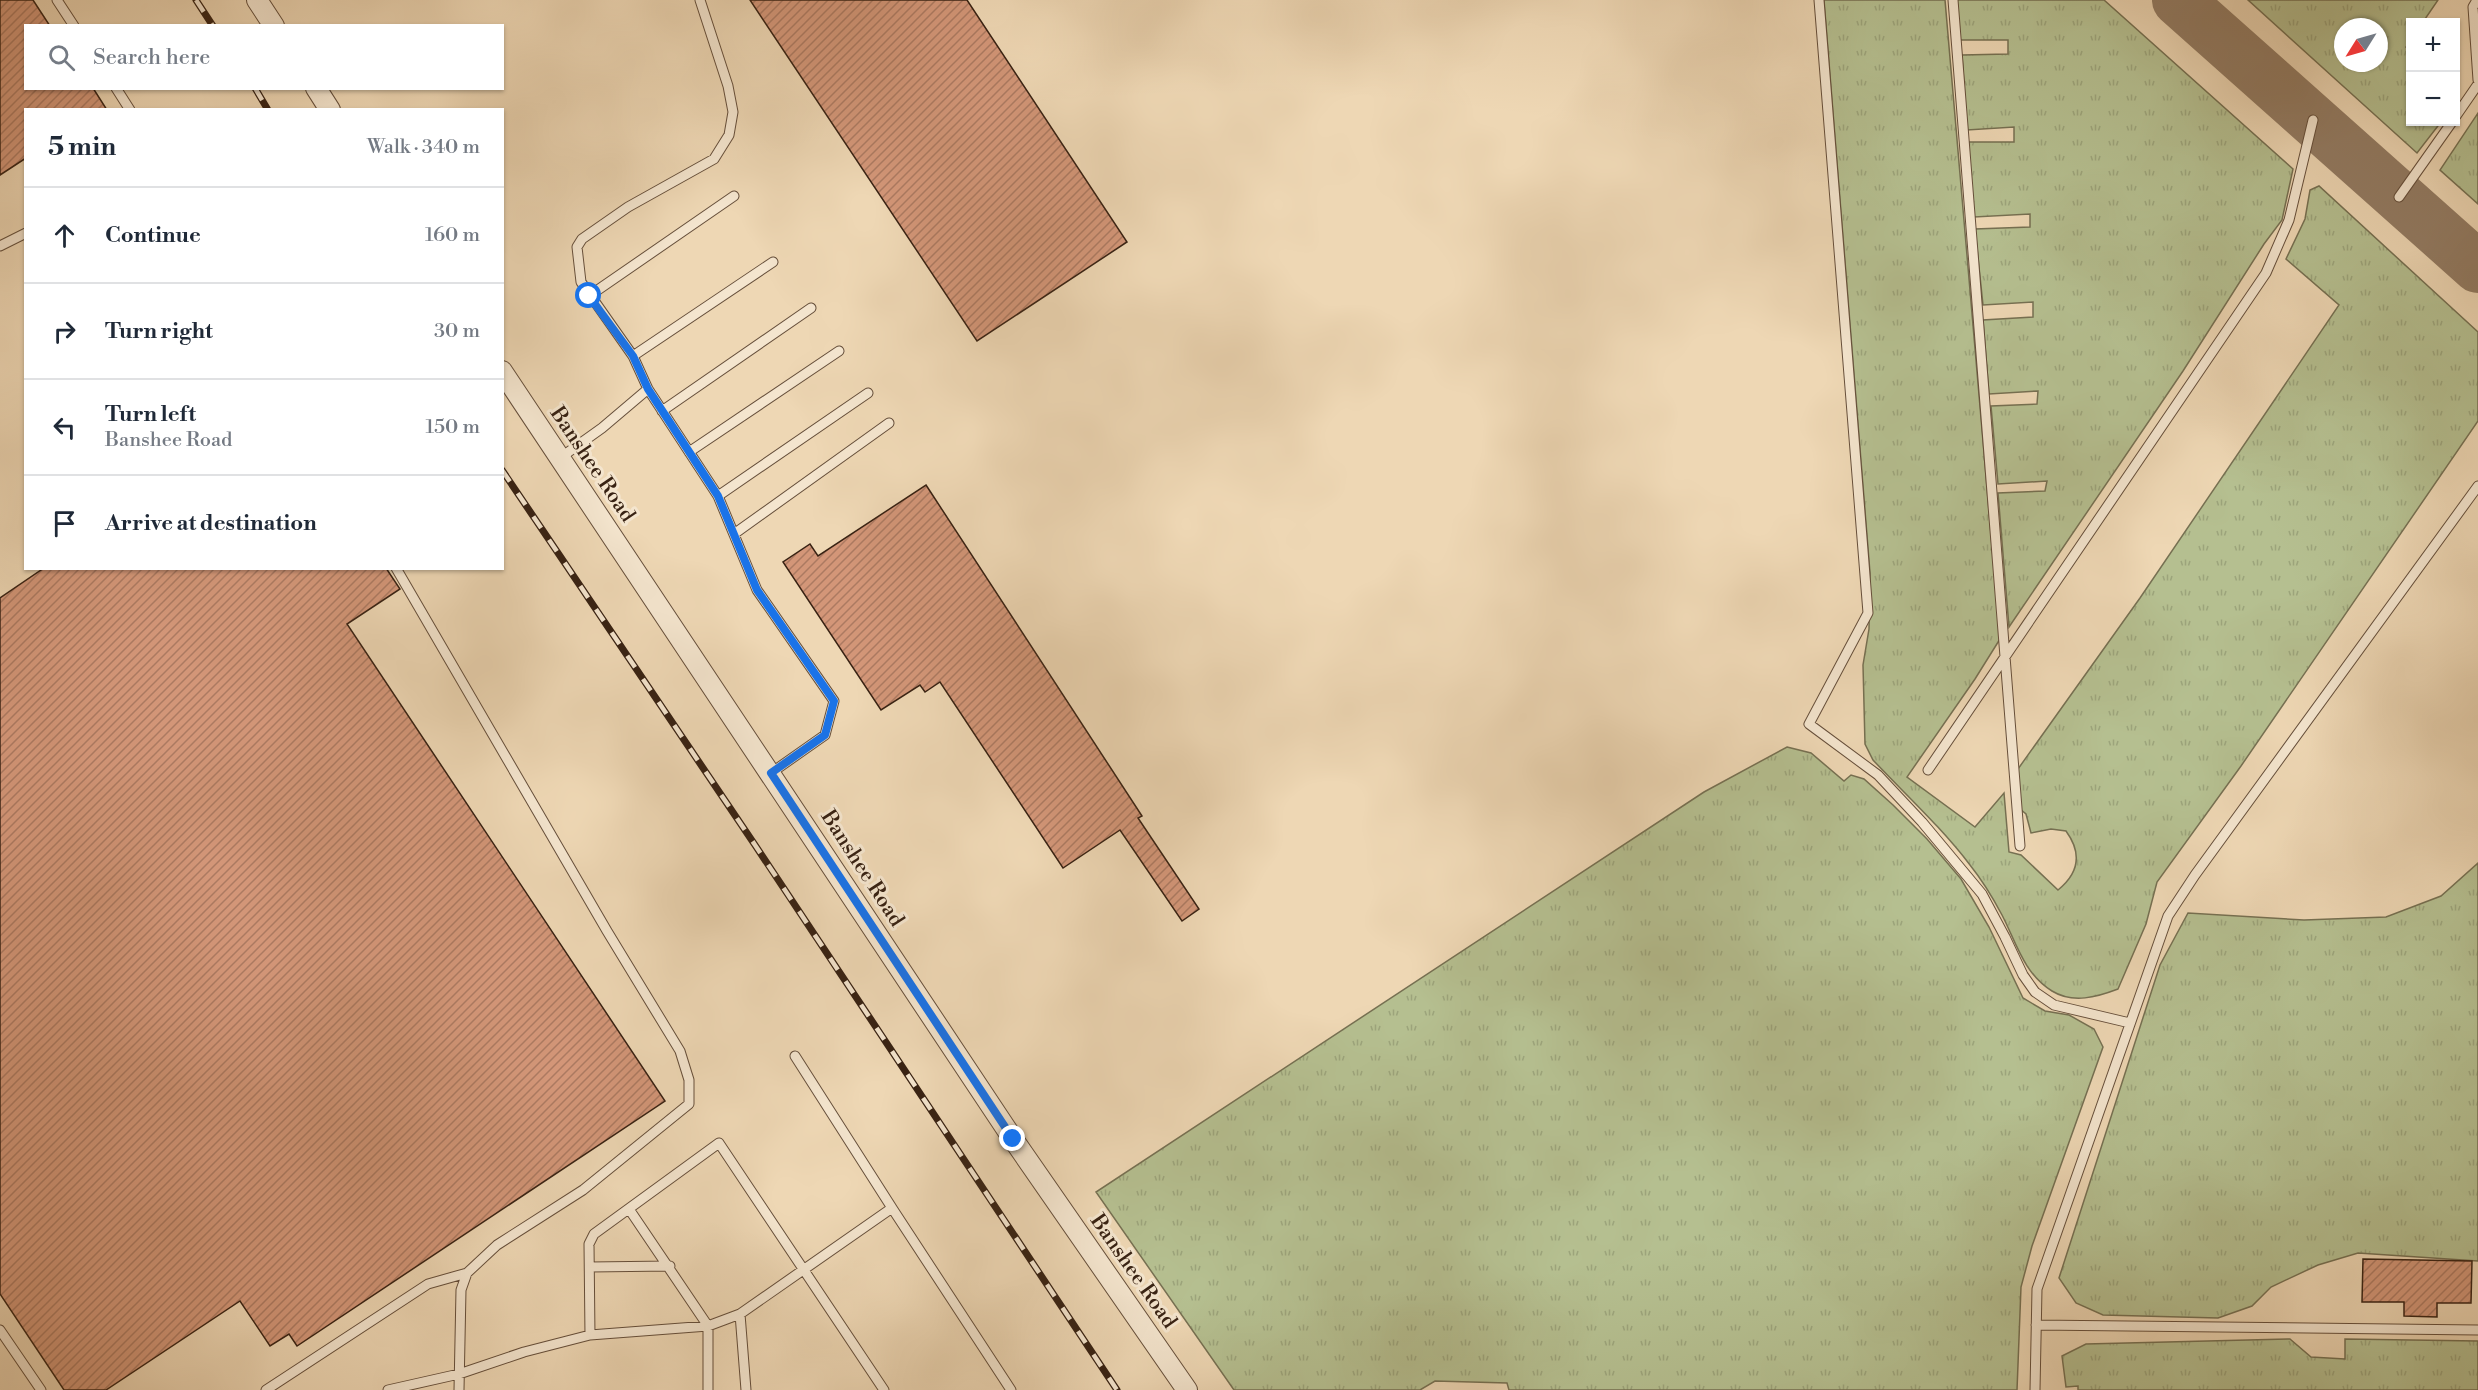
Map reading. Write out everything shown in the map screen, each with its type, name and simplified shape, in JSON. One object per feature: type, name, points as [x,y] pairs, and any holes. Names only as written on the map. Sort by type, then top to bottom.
[{"type":"street","points":[[257,0],[273,24]]},
{"type":"street","points":[[317,90],[329,108]]},
{"type":"street","name":"Banshee Road","points":[[504,374],[1013,1139],[1187,1390]]},
{"type":"lane","points":[[57,0],[73,24]]},
{"type":"lane","points":[[700,0],[728,86],[733,112],[729,135],[714,159],[628,207],[582,239],[577,248],[577,259],[581,282],[589,296],[633,356],[648,389],[718,496],[757,590],[834,701],[825,735],[771,773]]},
{"type":"lane","points":[[1819,0],[1868,613],[1809,724],[1878,775],[1937,840],[1982,894],[2023,975],[2035,992],[2055,1005],[2088,1011],[2130,1023]]},
{"type":"lane","points":[[1953,0],[2020,846]]},
{"type":"lane","points":[[2460,110],[2478,82],[2473,7],[2477,0]]},
{"type":"lane","points":[[117,90],[129,108]]},
{"type":"lane","points":[[1928,770],[2266,273],[2289,220],[2313,120]]},
{"type":"lane","points":[[2399,197],[2449,126]]},
{"type":"lane","points":[[589,296],[734,196]]},
{"type":"lane","points":[[0,246],[24,234]]},
{"type":"lane","points":[[633,356],[773,262]]},
{"type":"lane","points":[[662,411],[811,308]]},
{"type":"lane","points":[[689,452],[839,351]]},
{"type":"lane","points":[[560,458],[602,428],[648,389]]},
{"type":"lane","points":[[718,496],[868,393]]},
{"type":"lane","points":[[734,534],[889,423]]},
{"type":"lane","points":[[2035,1390],[2037,1289],[2168,916],[2195,875],[2478,486]]},
{"type":"lane","points":[[266,1390],[428,1284],[467,1273],[497,1245],[583,1190],[689,1104],[689,1080],[680,1051],[601,921],[397,570]]},
{"type":"lane","points":[[795,1056],[1011,1390]]},
{"type":"lane","points":[[590,1335],[589,1244],[594,1234],[719,1143],[884,1390]]},
{"type":"lane","points":[[388,1390],[459,1374],[524,1352],[590,1335],[708,1326],[740,1314],[892,1208]]},
{"type":"lane","points":[[629,1209],[670,1266],[708,1326],[708,1390]]},
{"type":"lane","points":[[590,1267],[670,1266]]},
{"type":"lane","points":[[459,1390],[461,1290],[467,1273]]},
{"type":"lane","points":[[740,1314],[746,1390]]},
{"type":"lane","points":[[2036,1325],[2478,1330]]},
{"type":"lane","points":[[0,1330],[41,1390]]},
{"type":"green space","points":[[1824,0],[1945,0],[2000,639],[1907,777],[1975,827],[2004,793],[2009,852],[2021,855],[2058,890],[2074,870],[2076,855],[2074,847],[2066,831],[2051,829],[2031,833],[2026,814],[2020,809],[2018,769],[2140,598],[2339,305],[2286,259],[2305,219],[2310,190],[2319,186],[2478,332],[2478,421],[2241,766],[2157,882],[2146,924],[2118,989],[2102,995],[2077,998],[2060,995],[2034,976],[1983,883],[1935,824],[1873,760],[1865,744],[1863,665],[1869,629],[1870,573]]},
{"type":"green space","points":[[1957,0],[2104,0],[2293,169],[2282,220],[2264,244],[2183,371],[2009,627],[1998,493],[2045,491],[2047,481],[1998,484],[1991,406],[2037,404],[2038,391],[1989,394],[1983,320],[2033,317],[2033,302],[1983,305],[1975,229],[2030,227],[2030,214],[1974,217],[1967,142],[2014,142],[2014,127],[1967,130],[1962,55],[2008,54],[2008,40],[1960,40]]},
{"type":"green space","points":[[2248,0],[2438,0],[2426,18],[2406,18],[2406,126],[2438,126],[2417,153]]},
{"type":"green space","points":[[2478,113],[2478,204],[2440,170]]},
{"type":"green space","points":[[1787,747],[1811,753],[1844,781],[1851,775],[1864,779],[1893,805],[1927,839],[1961,879],[1989,927],[2023,998],[2045,1011],[2069,1015],[2094,1029],[2103,1047],[2032,1246],[2021,1287],[2017,1390],[1509,1390],[1507,1383],[1435,1381],[1420,1390],[1234,1390],[1096,1192],[1704,792]]},
{"type":"green space","points":[[2478,863],[2478,1261],[2358,1253],[2318,1265],[2271,1287],[2252,1306],[2218,1318],[2103,1315],[2076,1303],[2059,1278],[2160,965],[2188,913],[2304,920],[2386,917],[2441,896]]},
{"type":"green space","points":[[2290,1339],[2311,1357],[2345,1359],[2345,1339],[2478,1341],[2478,1390],[2078,1390],[2078,1386],[2066,1387],[2062,1356],[2086,1344]]},
{"type":"building","points":[[0,0],[33,0],[49,24],[24,24],[24,90],[94,90],[106,108],[24,108],[24,159],[0,175]]},
{"type":"building","points":[[750,0],[967,0],[1127,242],[977,341]]},
{"type":"building","points":[[926,485],[1142,816],[1138,818],[1199,909],[1182,921],[1120,830],[1063,868],[940,682],[925,692],[920,685],[881,710],[783,562],[810,544],[818,556]]},
{"type":"building","points":[[41,570],[387,570],[400,589],[347,624],[665,1101],[297,1346],[289,1334],[270,1346],[240,1301],[106,1390],[64,1390],[0,1294],[0,598]]},
{"type":"building","points":[[2363,1259],[2472,1261],[2471,1303],[2437,1303],[2437,1317],[2404,1316],[2404,1302],[2362,1302]]},
{"type":"taxiway","points":[[2178,0],[2478,267]]},
{"type":"railway","points":[[196,0],[212,24]]},
{"type":"railway","points":[[256,90],[267,108]]},
{"type":"railway","points":[[504,473],[755,845],[1117,1390]]},
{"type":"route","points":[[589,296],[633,356],[648,389],[718,496],[757,590],[834,701],[825,735],[771,773],[1013,1139]]}]
